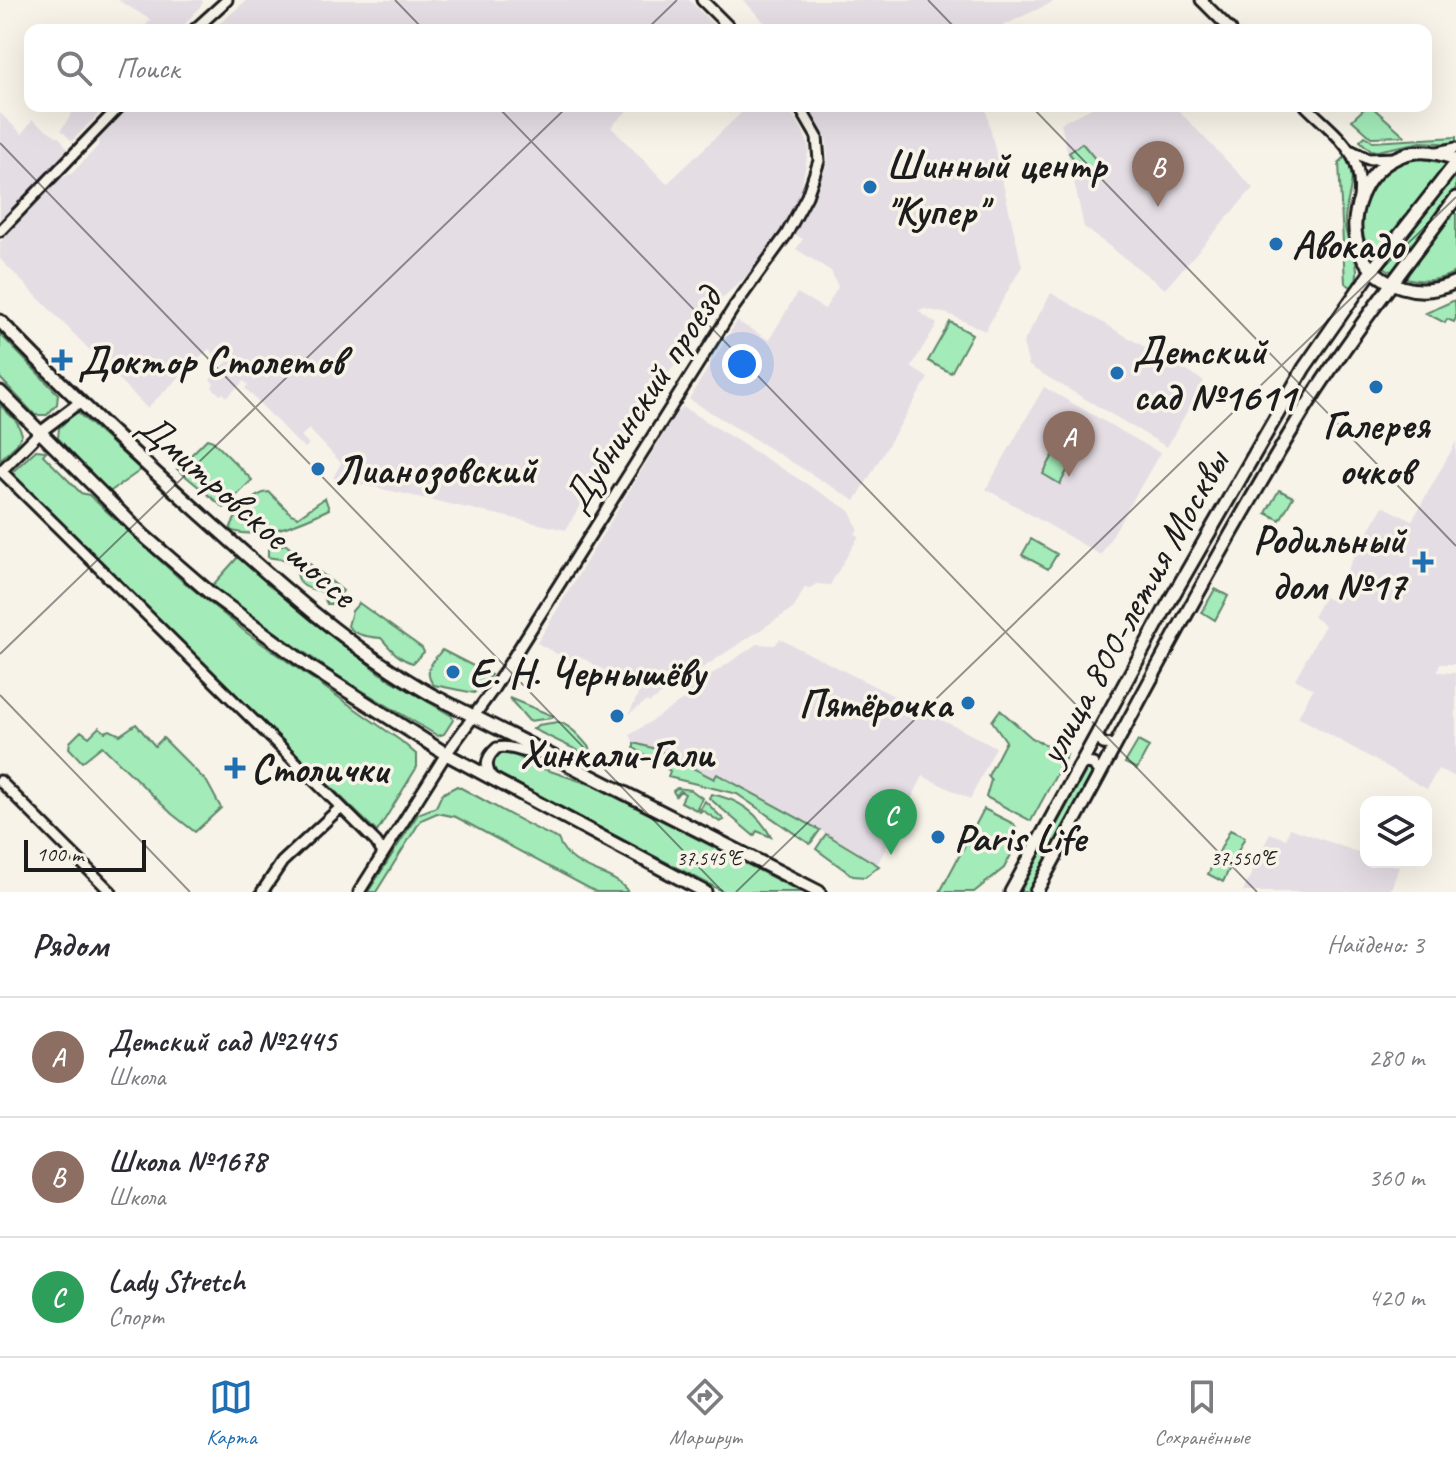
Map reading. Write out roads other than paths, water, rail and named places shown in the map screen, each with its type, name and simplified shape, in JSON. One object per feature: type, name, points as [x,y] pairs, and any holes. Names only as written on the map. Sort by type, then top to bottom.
[{"type":"main road","points":[[1453,284],[1414,290],[1392,283],[1373,269],[1362,253],[1356,236],[1355,217],[1359,198],[1373,174],[1396,158],[1414,153],[1433,153],[1456,162]]},
{"type":"main road","name":"улица 800-летия Москвы","points":[[1011,892],[1098,731],[1304,368],[1373,269],[1456,162]]},
{"type":"main road","name":"улица 800-летия Москвы","points":[[1036,892],[1304,410],[1392,283],[1456,198]]},
{"type":"main road","name":"Дмитровское шоссе","points":[[0,321],[80,402],[235,545],[329,625],[410,683],[819,892]]},
{"type":"main road","name":"Дмитровское шоссе","points":[[0,392],[144,536],[231,610],[310,667],[446,754],[705,892]]},
{"type":"street","points":[[201,24],[227,0]]},
{"type":"street","points":[[702,0],[726,24]]},
{"type":"street","points":[[1201,0],[1225,24]]},
{"type":"street","points":[[0,231],[114,112]]},
{"type":"street","name":"Дубнинский проезд","points":[[475,717],[666,411],[734,307],[786,235],[807,196],[819,161],[817,137],[802,112]]},
{"type":"street","points":[[1312,112],[1349,150],[1359,170],[1359,198]]},
{"type":"street","points":[[1433,153],[1456,148]]},
{"type":"street","points":[[1349,150],[1368,159],[1396,158]]},
{"type":"street","points":[[80,402],[39,433],[0,471],[341,807],[383,853]]},
{"type":"street","points":[[359,892],[446,754],[475,717]]},
{"type":"street","points":[[1098,731],[1103,744],[1112,745],[1118,741]]},
{"type":"street","points":[[496,782],[487,767],[489,756],[497,748],[510,747],[526,755],[544,752]]},
{"type":"street","points":[[1078,767],[1093,764],[1098,769],[1098,778]]},
{"type":"street","points":[[0,781],[111,892]]},
{"type":"street","points":[[262,892],[282,862],[341,807]]},
{"type":"place","name":"Шинный центр \"Купер\"","points":[[870,187]]},
{"type":"place","name":"Школа №1678","points":[[1158,207]]},
{"type":"place","name":"Авокадо","points":[[1276,244]]},
{"type":"place","name":"Доктор Столетов","points":[[62,360]]},
{"type":"place","name":"Детский сад №1611","points":[[1117,373]]},
{"type":"place","name":"Галерея очков","points":[[1376,387]]},
{"type":"place","name":"Лианозовский","points":[[318,469]]},
{"type":"place","name":"Детский сад №2445","points":[[1069,477]]},
{"type":"place","name":"Родильный дом №17","points":[[1423,562]]},
{"type":"place","name":"Е. Н. Чернышёву","points":[[453,672]]},
{"type":"place","name":"Пятёрочка","points":[[968,703]]},
{"type":"place","name":"Хинкали-Гали","points":[[617,716]]},
{"type":"place","name":"Столички","points":[[235,768]]},
{"type":"place","name":"Paris Life","points":[[938,837]]},
{"type":"place","name":"Lady Stretch","points":[[891,855]]}]
